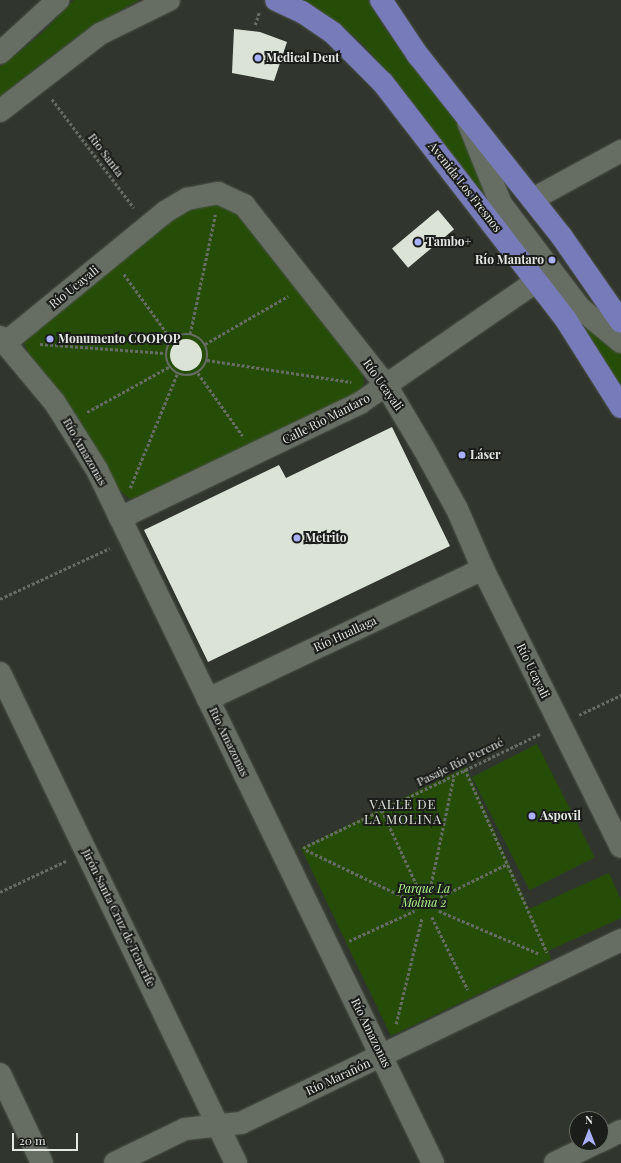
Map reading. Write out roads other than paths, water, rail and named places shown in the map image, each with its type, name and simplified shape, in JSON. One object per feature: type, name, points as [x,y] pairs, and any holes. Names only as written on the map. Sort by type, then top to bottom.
[{"type":"main road","points":[[381,0],[416,54],[533,199],[621,322]]},
{"type":"main road","name":"Avenida Los Fresnos","points":[[268,4],[302,12],[355,52],[462,182],[537,281],[566,320],[621,407]]},
{"type":"street","points":[[0,52],[58,0]]},
{"type":"street","points":[[0,110],[100,34],[169,0]]},
{"type":"street","points":[[465,116],[501,204],[580,308],[621,342]]},
{"type":"street","points":[[533,199],[621,151]]},
{"type":"street","name":"Río Ucayali","points":[[2,340],[111,257],[148,226],[187,198],[218,193],[231,196],[244,205],[387,387],[457,509],[482,569],[621,847]]},
{"type":"street","name":"Calle Río Mantaro","points":[[120,518],[254,456],[387,387],[537,281]]},
{"type":"street","name":"Río Amazonas","points":[[2,340],[69,423],[120,518],[208,699],[294,853],[379,1050],[433,1163]]},
{"type":"street","name":"Río Huallaga","points":[[208,699],[482,569]]},
{"type":"street","name":"Jirón Santa Cruz de Tenerife","points":[[0,673],[236,1163]]},
{"type":"street","name":"Río Marañón","points":[[115,1163],[186,1129],[241,1123],[379,1050],[621,940]]},
{"type":"street","points":[[0,1074],[42,1163]]},
{"type":"street","points":[[609,1137],[621,1131]]},
{"type":"street","points":[[556,1163],[580,1151]]},
{"type":"place","name":"Medical Dent","points":[[258,58]]},
{"type":"place","name":"Tambo+","points":[[418,242]]},
{"type":"place","name":"Río Mantaro","points":[[552,260]]},
{"type":"place","name":"Monumento COOPOP","points":[[50,339]]},
{"type":"place","name":"Láser","points":[[462,455]]},
{"type":"place","name":"Metrito","points":[[297,538]]},
{"type":"place","name":"Aspovil","points":[[532,816]]},
{"type":"district","name":"VALLE DE LA MOLINA","points":[[403,812]]},
{"type":"park label","name":"Parque La Molina 2","points":[[424,896]]}]
